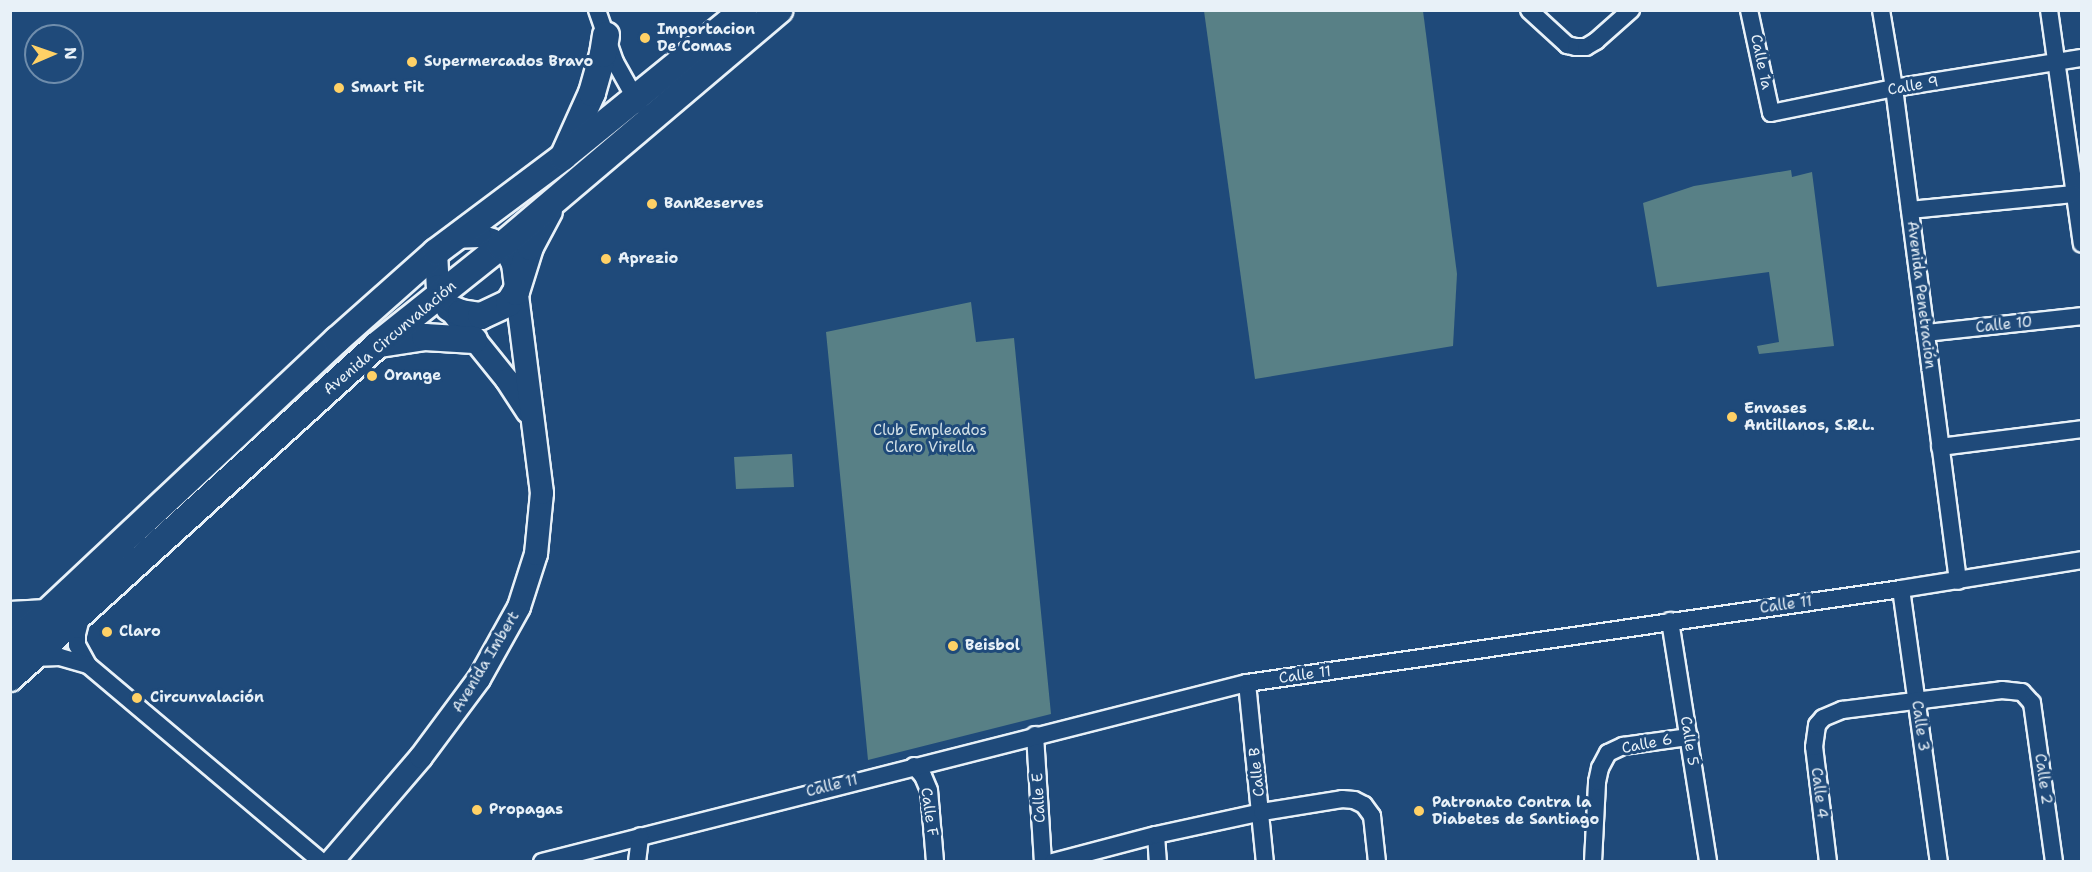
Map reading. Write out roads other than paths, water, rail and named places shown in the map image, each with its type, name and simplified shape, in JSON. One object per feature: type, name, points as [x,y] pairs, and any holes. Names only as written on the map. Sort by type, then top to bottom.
[{"type":"main road","name":"Avenida Circunvalación","points":[[16,660],[84,610],[377,345],[445,301],[501,246],[559,196],[744,10]]},
{"type":"main road","name":"Avenida Circunvalación","points":[[16,660],[47,613],[337,340],[436,252],[563,157],[642,111],[779,10]]},
{"type":"main road","points":[[563,157],[592,93],[606,35]]},
{"type":"main road","points":[[436,252],[436,275],[445,301],[461,313],[481,316],[500,309],[516,292],[530,247],[559,196]]},
{"type":"main road","points":[[457,237],[480,236],[501,246]]},
{"type":"main road","name":"Avenida Imbert","points":[[332,861],[456,713],[479,679],[519,607],[536,554],[542,493],[513,264],[501,246]]},
{"type":"main road","name":"Avenida Imbert","points":[[445,301],[507,380],[533,421]]},
{"type":"main road","points":[[377,345],[425,338],[474,340]]},
{"type":"main road","points":[[10,615],[30,616],[47,613]]},
{"type":"street","points":[[597,10],[615,62],[642,111]]},
{"type":"street","points":[[1529,10],[1567,45],[1576,47],[1586,47],[1631,10]]},
{"type":"street","name":"Calle 1a","points":[[1749,10],[1771,113]]},
{"type":"street","name":"Avenida Penetración","points":[[1881,10],[1894,88],[1958,581]]},
{"type":"street","points":[[2049,10],[2073,194],[2082,244]]},
{"type":"street","name":"Calle 9","points":[[1771,113],[1894,88],[2082,58]]},
{"type":"street","points":[[1910,210],[2073,194]]},
{"type":"street","name":"Calle 10","points":[[1926,333],[2082,316]]},
{"type":"street","points":[[1940,447],[2082,429]]},
{"type":"street","name":"Calle 11","points":[[542,861],[1247,683],[1670,621],[1901,590],[2082,560]]},
{"type":"street","name":"Calle 3","points":[[1901,590],[1939,861]]},
{"type":"street","points":[[84,610],[76,634],[77,645],[88,665],[322,861]]},
{"type":"street","name":"Calle 5","points":[[1670,621],[1708,861]]},
{"type":"street","points":[[16,660],[60,657],[88,665]]},
{"type":"street","name":"Calle B","points":[[1247,683],[1262,812],[1265,861]]},
{"type":"street","name":"Calle 2","points":[[1916,701],[2002,690],[2022,692],[2028,697],[2034,711],[2054,861]]},
{"type":"street","name":"Calle 4","points":[[1828,861],[1814,747],[1817,725],[1831,713],[1842,710],[1916,701]]},
{"type":"street","name":"Calle E","points":[[1035,735],[1043,861]]},
{"type":"street","name":"Calle 6","points":[[1593,861],[1597,782],[1600,768],[1608,753],[1623,746],[1689,737]]},
{"type":"street","name":"Calle F","points":[[914,766],[923,776],[929,790],[935,861]]},
{"type":"street","points":[[1053,861],[1156,835],[1262,812],[1342,799],[1354,800],[1364,806],[1372,816],[1377,861]]},
{"type":"street","points":[[1156,835],[1158,861]]},
{"type":"street","points":[[637,861],[640,836]]},
{"type":"place","name":"Importacion De Comas","points":[[645,38]]},
{"type":"place","name":"Supermercados Bravo","points":[[412,62]]},
{"type":"place","name":"Smart Fit","points":[[339,88]]},
{"type":"place","name":"BanReserves","points":[[652,204]]},
{"type":"place","name":"Aprezio","points":[[606,259]]},
{"type":"place","name":"Orange","points":[[372,376]]},
{"type":"place","name":"Envases Antillanos, S.R.L.","points":[[1732,417]]},
{"type":"place","name":"Claro","points":[[107,632]]},
{"type":"place","name":"Beisbol","points":[[953,646]]},
{"type":"place","name":"Circunvalación","points":[[137,698]]},
{"type":"place","name":"Propagas","points":[[477,810]]},
{"type":"place","name":"Patronato Contra la Diabetes de Santiago","points":[[1419,811]]},
{"type":"park label","name":"Club Empleados Claro Virella","points":[[930,438]]}]
